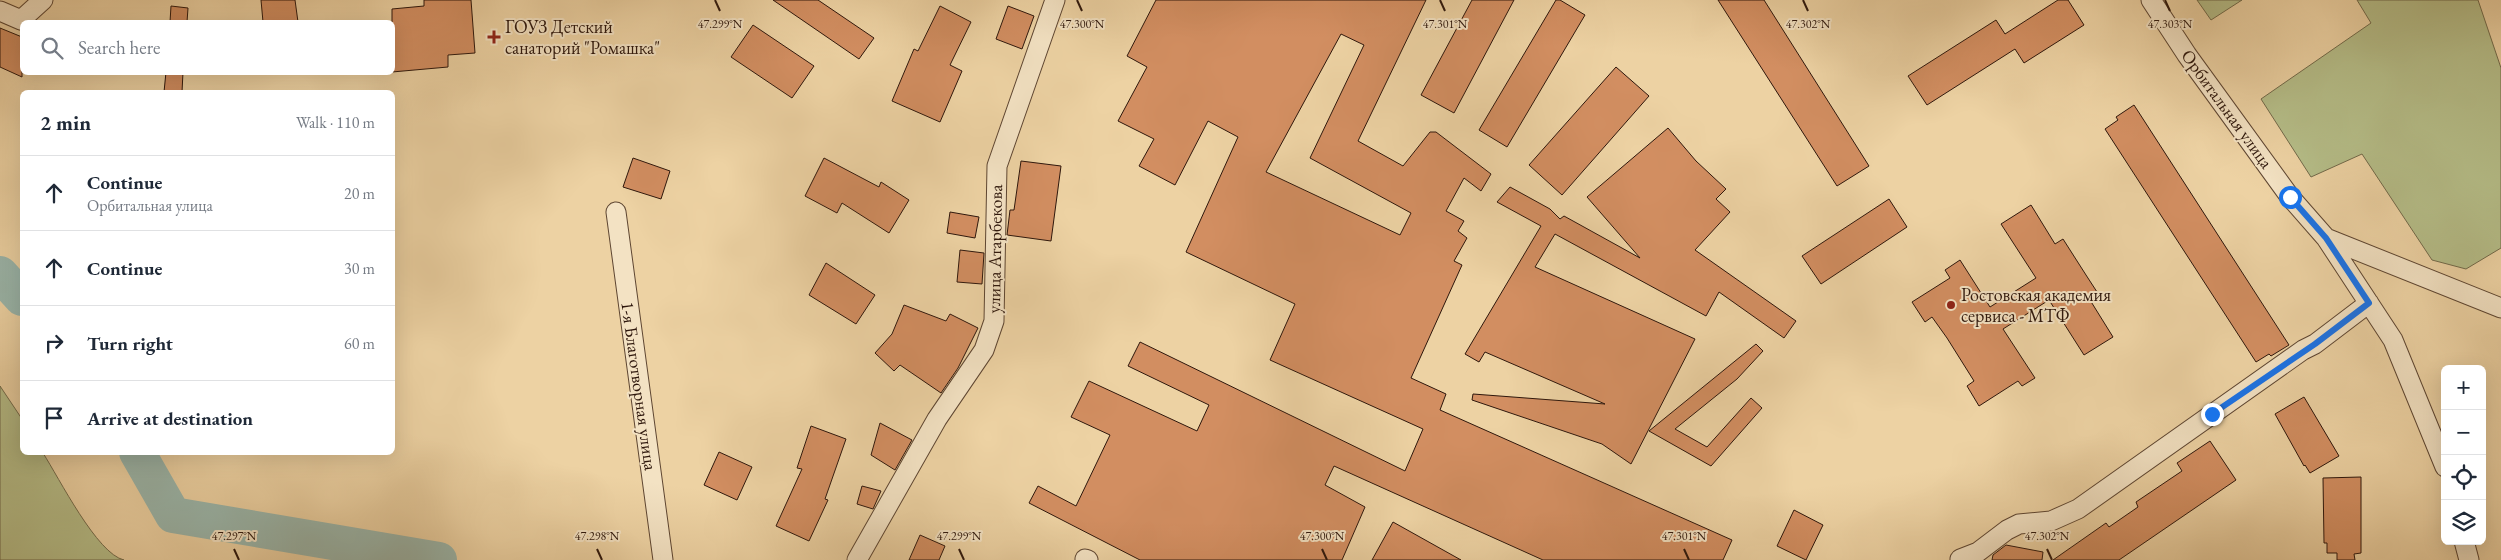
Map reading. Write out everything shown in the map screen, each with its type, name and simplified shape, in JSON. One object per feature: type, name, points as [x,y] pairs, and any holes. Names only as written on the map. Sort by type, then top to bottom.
[{"type":"street","points":[[0,11],[22,20],[43,0]]},
{"type":"street","name":"улица Атарбекова","points":[[857,560],[937,419],[984,350],[994,321],[997,166],[1055,0]]},
{"type":"street","name":"Орбитальная улица","points":[[2151,0],[2187,54],[2290,197],[2326,238],[2393,340],[2441,457]]},
{"type":"street","name":"1-я Благотворная улица","points":[[616,212],[662,560]]},
{"type":"street","points":[[2326,238],[2501,308]]},
{"type":"street","points":[[1960,559],[1978,552],[2007,530],[2019,524],[2051,522],[2078,510],[2303,350],[2315,344],[2369,303]]},
{"type":"street","points":[[2465,545],[2468,560]]},
{"type":"green space","points":[[2197,0],[2242,0],[2211,20]]},
{"type":"green space","points":[[2357,0],[2478,0],[2501,68],[2501,248],[2466,269],[2432,260],[2362,154],[2311,177],[2261,99],[2371,23]]},
{"type":"green space","points":[[0,386],[20,416],[20,455],[44,455],[79,514],[91,530],[113,555],[124,560],[0,560]]},
{"type":"building","points":[[261,0],[295,0],[298,20],[263,20]]},
{"type":"building","points":[[424,0],[471,0],[475,53],[448,55],[448,67],[395,72],[395,20],[392,20],[392,9],[424,6]]},
{"type":"building","points":[[773,0],[818,0],[874,38],[859,59]]},
{"type":"building","points":[[1156,0],[1426,0],[1358,141],[1403,166],[1430,132],[1436,132],[1491,174],[1481,191],[1464,178],[1446,211],[1464,221],[1458,231],[1467,238],[1454,261],[1462,265],[1411,378],[1446,394],[1440,410],[1732,540],[1723,560],[1543,560],[1334,466],[1325,485],[1365,507],[1342,560],[1140,560],[1029,503],[1038,486],[1076,506],[1110,435],[1071,417],[1089,381],[1197,431],[1209,405],[1128,366],[1140,342],[1405,471],[1423,429],[1270,360],[1295,304],[1186,252],[1238,137],[1208,121],[1175,185],[1139,166],[1154,139],[1118,121],[1147,67],[1127,56]],"holes":[[[1341,34],[1364,45],[1310,158],[1411,213],[1400,235],[1266,172]]]},
{"type":"building","points":[[1472,0],[1514,0],[1454,113],[1421,95]]},
{"type":"building","points":[[1556,0],[1560,0],[1585,15],[1507,147],[1479,130]]},
{"type":"building","points":[[1718,0],[1764,0],[1869,166],[1837,186]]},
{"type":"building","points":[[2058,0],[2068,0],[2084,25],[2024,63],[2015,49],[1927,105],[1908,76],[1996,20],[2005,34]]},
{"type":"building","points":[[171,6],[188,8],[187,20],[170,20]]},
{"type":"building","points":[[940,6],[971,22],[950,65],[962,71],[940,122],[892,101],[914,49],[918,51]]},
{"type":"building","points":[[1008,6],[1034,16],[1022,49],[996,39]]},
{"type":"building","points":[[753,25],[814,66],[792,98],[731,57]]},
{"type":"building","points":[[0,28],[20,36],[20,75],[22,77],[0,67]]},
{"type":"building","points":[[1616,67],[1649,96],[1562,195],[1529,165]]},
{"type":"building","points":[[166,75],[183,75],[182,90],[164,90]]},
{"type":"building","points":[[2134,105],[2289,345],[2271,356],[2269,354],[2256,362],[2105,129],[2118,120],[2116,117]]},
{"type":"building","points":[[1668,128],[1696,161],[1726,189],[1716,199],[1730,212],[1695,250],[1796,321],[1784,338],[1719,292],[1706,316],[1555,234],[1535,267],[1695,339],[1631,464],[1602,444],[1472,400],[1473,394],[1605,404],[1485,352],[1479,362],[1465,354],[1541,226],[1497,202],[1510,187],[1550,209],[1560,219],[1564,216],[1640,258],[1587,197]]},
{"type":"building","points":[[633,158],[670,171],[661,199],[623,187]]},
{"type":"building","points":[[824,158],[879,187],[881,182],[909,200],[889,233],[842,203],[837,213],[805,196]]},
{"type":"building","points":[[1021,161],[1061,166],[1051,241],[1007,235],[1010,210],[1014,210]]},
{"type":"building","points":[[1889,199],[1907,227],[1821,284],[1802,256]]},
{"type":"building","name":"Ростовская академия сервиса - МТФ","points":[[2031,205],[2055,244],[2063,239],[2099,295],[2090,300],[2113,337],[2084,355],[2049,300],[2003,329],[2035,378],[2022,386],[2018,381],[1979,406],[1967,386],[1974,381],[1947,338],[1932,317],[1925,322],[1912,302],[1950,278],[1945,270],[1960,260],[1990,307],[2036,278],[2001,224]]},
{"type":"building","points":[[950,212],[979,217],[975,238],[947,233]]},
{"type":"building","points":[[960,250],[984,253],[982,284],[957,282]]},
{"type":"building","points":[[826,263],[875,295],[856,324],[809,295]]},
{"type":"building","points":[[904,305],[946,321],[950,314],[978,328],[958,368],[941,393],[900,365],[894,371],[875,353],[892,334]]},
{"type":"building","points":[[1756,344],[1763,351],[1737,379],[1675,429],[1707,447],[1751,398],[1762,408],[1711,466],[1649,431]]},
{"type":"building","points":[[2304,397],[2339,456],[2310,473],[2304,466],[2275,414]]},
{"type":"building","points":[[880,423],[912,440],[895,470],[871,455]]},
{"type":"building","points":[[811,426],[846,439],[825,499],[828,500],[809,541],[776,526],[802,469],[797,468]]},
{"type":"building","points":[[2210,441],[2236,480],[2119,560],[2053,560],[2106,523],[2109,527],[2138,507],[2136,502],[2182,471],[2177,463]]},
{"type":"building","points":[[719,452],[752,467],[737,500],[704,485]]},
{"type":"building","points":[[2361,477],[2361,553],[2354,554],[2355,560],[2337,560],[2337,553],[2327,553],[2327,543],[2324,543],[2323,478]]},
{"type":"building","points":[[862,486],[881,491],[873,509],[857,504]]},
{"type":"building","points":[[1794,510],[1823,525],[1806,560],[1777,546]]},
{"type":"building","points":[[1393,522],[1461,560],[1372,560]]},
{"type":"building","points":[[920,535],[945,546],[939,560],[909,560]]},
{"type":"building","points":[[2006,545],[2043,552],[2042,560],[1992,560],[1993,555]]},
{"type":"waterway","points":[[0,274],[20,296]]},
{"type":"waterway","points":[[139,455],[173,515],[439,560]]},
{"type":"place","name":"ГОУЗ Детский санаторий \"Ромашка\"","points":[[494,37]]},
{"type":"place","name":"Ростовская академия сервиса - МТФ","points":[[1951,305]]},
{"type":"route","points":[[2212,414],[2303,350],[2315,344],[2369,303],[2326,238],[2290,197]]}]
